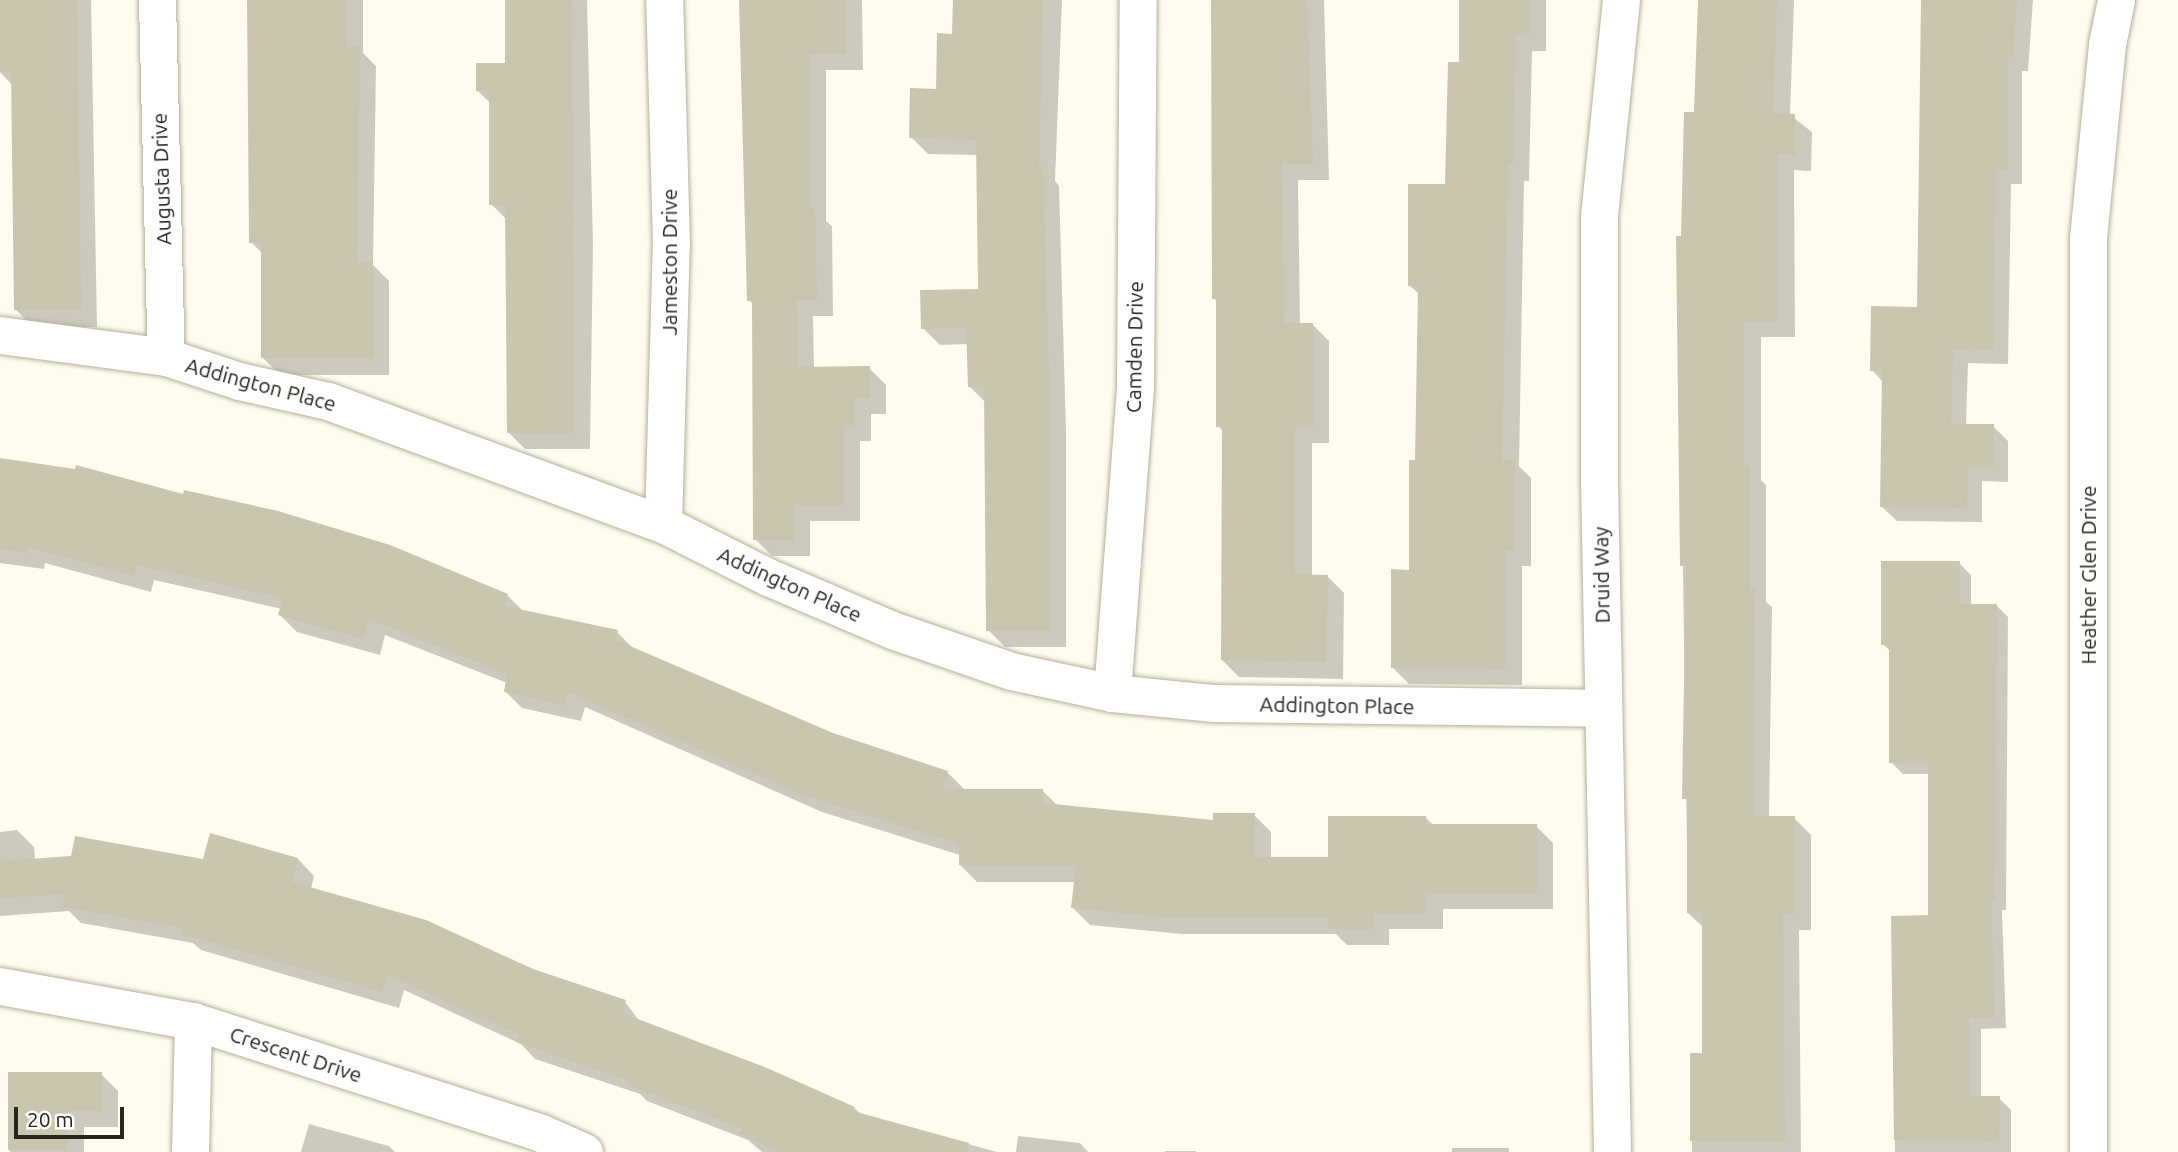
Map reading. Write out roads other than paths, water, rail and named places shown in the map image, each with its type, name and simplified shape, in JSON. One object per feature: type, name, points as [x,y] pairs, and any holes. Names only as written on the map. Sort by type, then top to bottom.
[{"type":"street","name":"Augusta Drive","points":[[156,0],[166,357]]},
{"type":"street","name":"Jameston Drive","points":[[663,524],[671,244],[664,0]]},
{"type":"street","name":"Camden Drive","points":[[1112,693],[1135,386],[1138,0]]},
{"type":"street","name":"Druid Way","points":[[1612,1152],[1603,708],[1599,216],[1621,0]]},
{"type":"street","name":"Heather Glen Drive","points":[[2088,1152],[2088,238],[2107,44],[2116,0]]},
{"type":"street","name":"Addington Place","points":[[0,335],[166,357],[239,381],[328,401],[663,524],[768,577],[892,630],[1011,671],[1112,693],[1212,703],[1603,708]]},
{"type":"street","name":"Crescent Drive","points":[[0,986],[193,1021],[541,1133],[584,1152]]},
{"type":"street","points":[[190,1152],[193,1021]]}]
